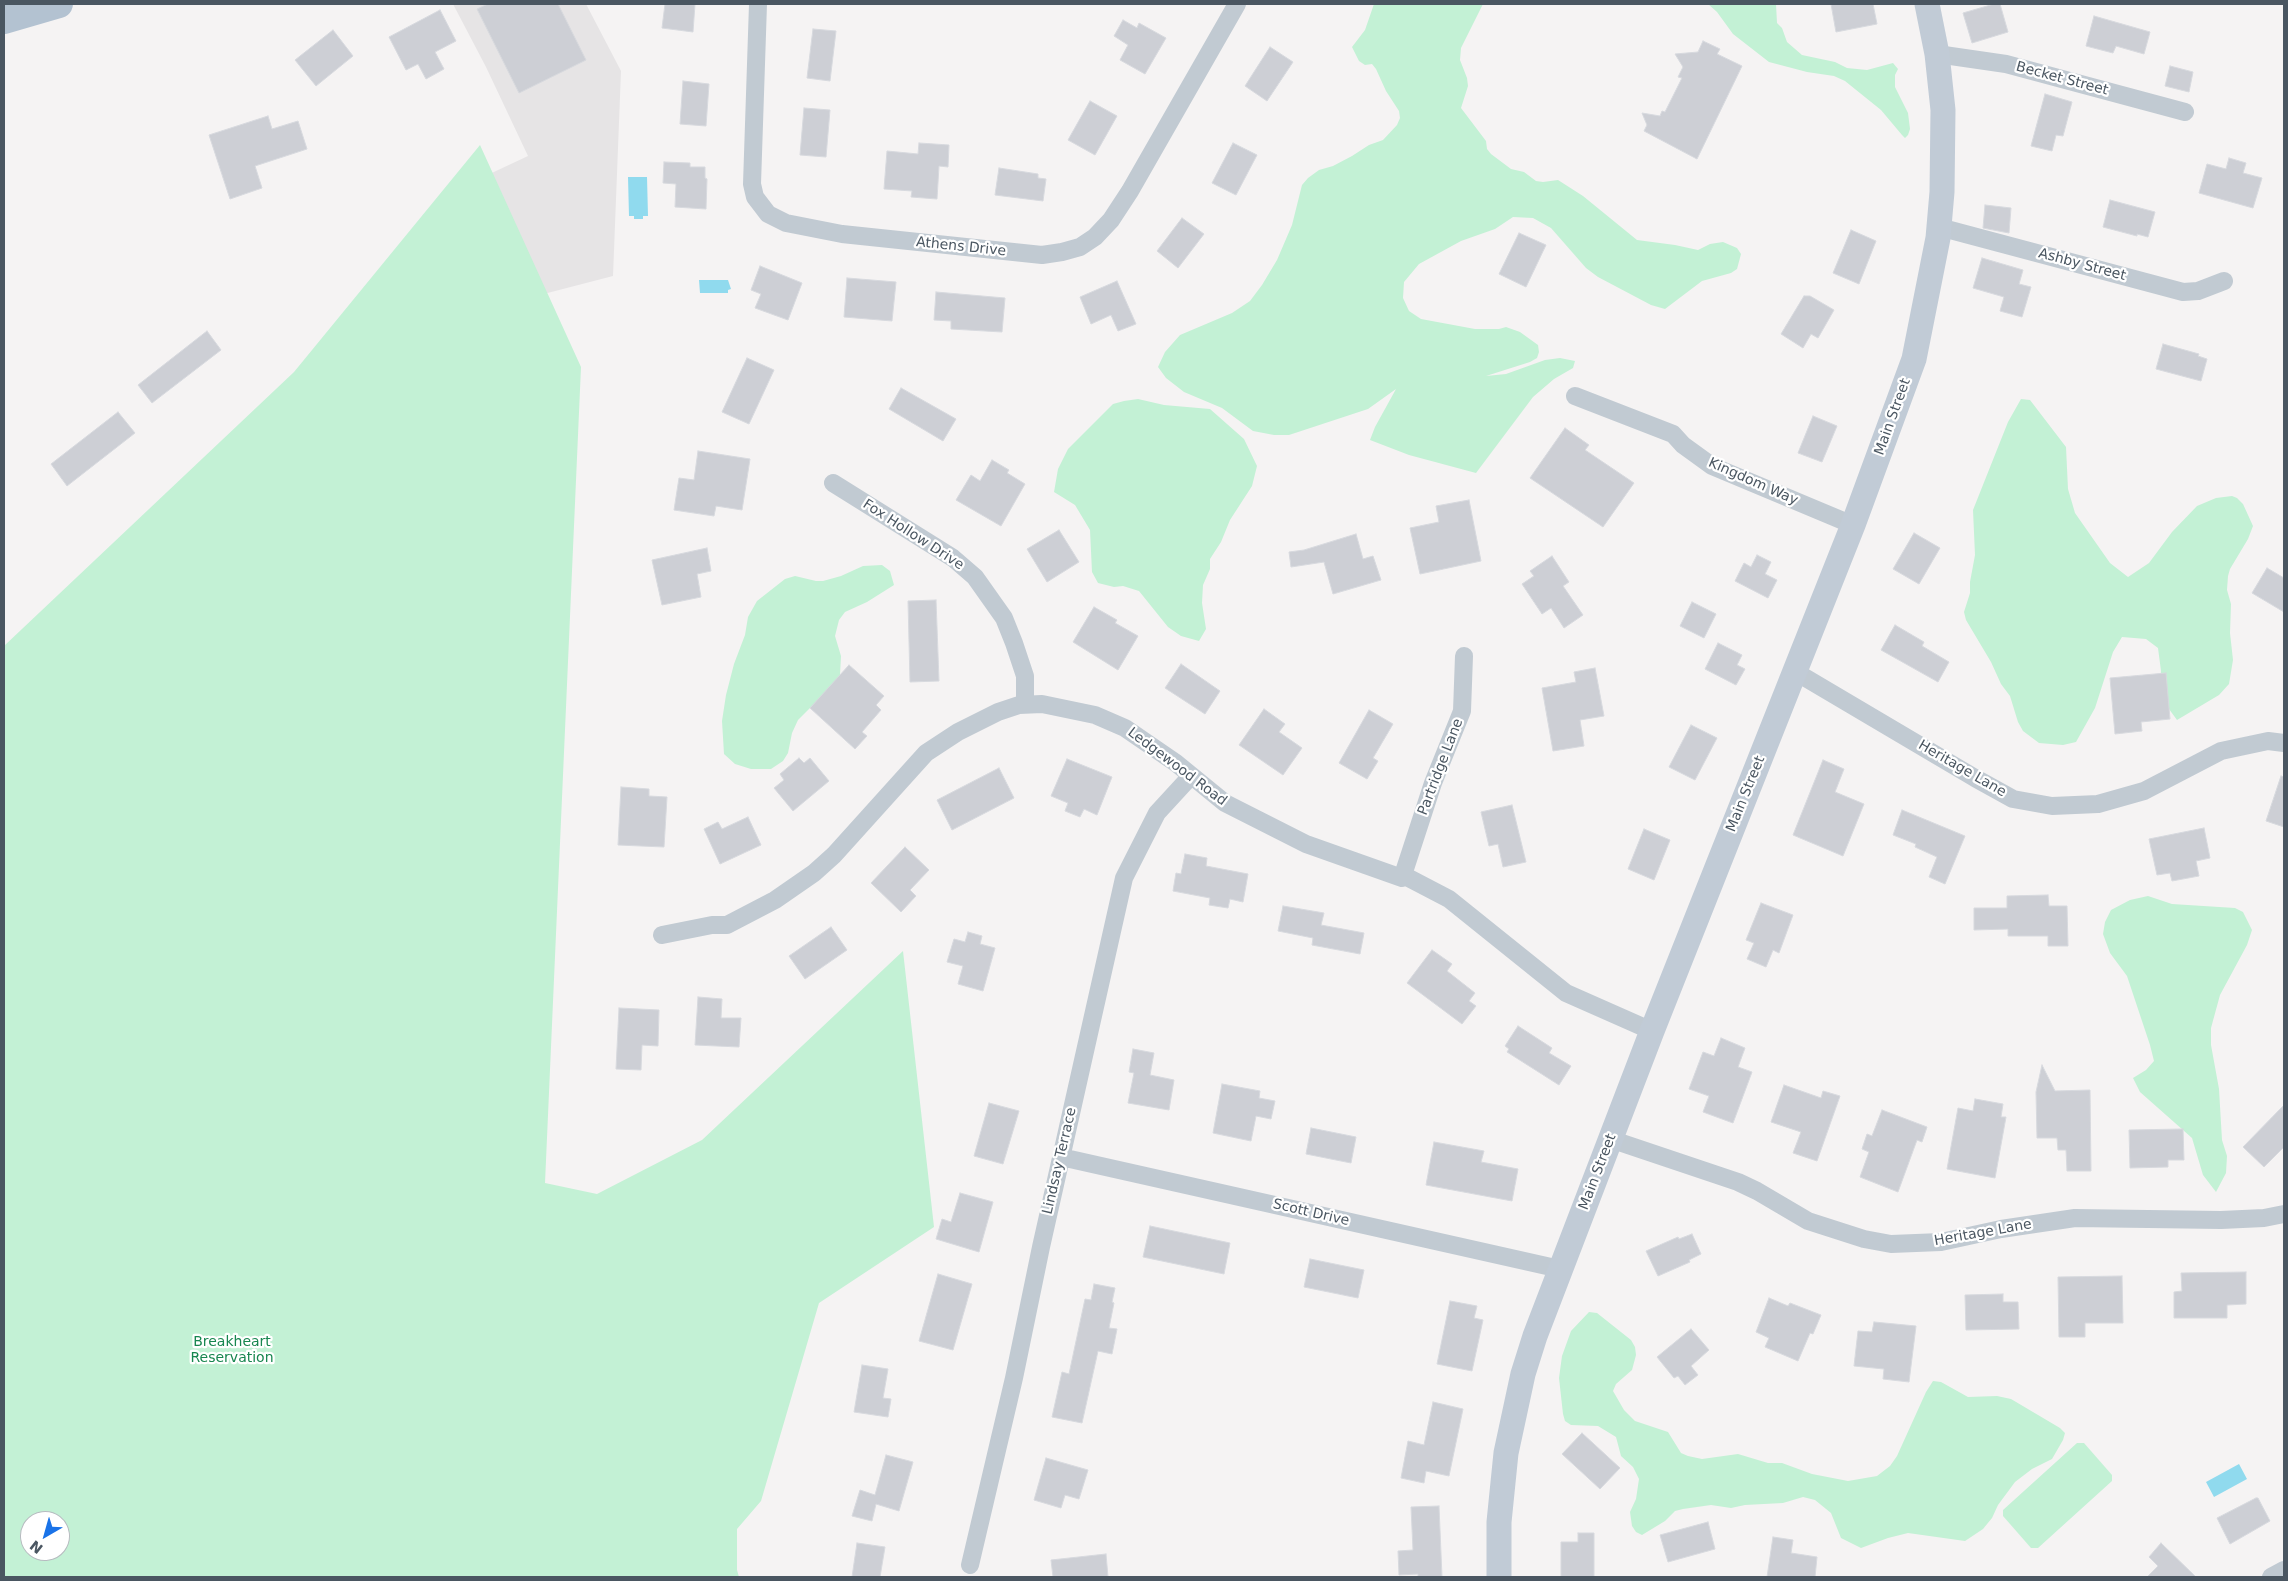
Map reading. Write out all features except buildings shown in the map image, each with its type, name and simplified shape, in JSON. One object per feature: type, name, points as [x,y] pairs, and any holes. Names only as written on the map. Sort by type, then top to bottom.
[{"type":"main road","points":[[4,20],[59,4]]},
{"type":"main road","name":"Main Street","points":[[1499,1577],[1499,1522],[1511,1424],[1535,1336],[1652,1031],[1853,525],[1914,359],[1929,292],[1939,227],[1943,119],[1937,54],[1927,4]]},
{"type":"street","name":"Athens Drive","points":[[758,4],[752,184],[755,197],[768,214],[786,223],[842,234],[1042,255],[1062,252],[1080,246],[1096,237],[1111,220],[1130,191],[1237,4]]},
{"type":"street","name":"Becket Street","points":[[1937,54],[2006,64],[2185,112]]},
{"type":"street","name":"Ashby Street","points":[[1939,227],[2183,292],[2198,291],[2224,281]]},
{"type":"street","name":"Kingdom Way","points":[[1575,396],[1672,434],[1683,445],[1712,466],[1853,525]]},
{"type":"street","name":"Fox Hollow Drive","points":[[833,483],[953,558],[976,577],[1004,618],[1014,643],[1025,676],[1025,704]]},
{"type":"street","name":"Partridge Lane","points":[[1403,875],[1433,784],[1462,711],[1464,656]]},
{"type":"street","name":"Heritage Lane","points":[[1794,671],[1975,778],[2013,798],[2052,806],[2098,804],[2144,791],[2222,750],[2268,741],[2284,743]]},
{"type":"street","name":"Ledgewood Road","points":[[662,935],[712,925],[727,925],[775,900],[814,873],[834,854],[926,753],[958,732],[998,712],[1025,704],[1042,704],[1086,713],[1118,724],[1155,748],[1225,803],[1297,840],[1402,878],[1403,875],[1449,900],[1566,993],[1652,1031]]},
{"type":"street","name":"Lindsay Terrace","points":[[970,1565],[1014,1378],[1061,1157],[1124,878],[1157,813],[1191,776]]},
{"type":"street","name":"Heritage Lane","points":[[1610,1139],[1738,1182],[1757,1190],[1808,1221],[1864,1239],[1891,1244],[1942,1242],[2001,1229],[2075,1218],[2221,1220],[2264,1218],[2284,1214]]},
{"type":"street","name":"Scott Drive","points":[[1061,1157],[1560,1269]]},
{"type":"street","points":[[2271,1577],[2284,1570]]},
{"type":"shaded area","points":[[453,4],[586,4],[621,71],[613,276],[482,310],[447,194],[528,156],[486,67]]},
{"type":"green space","points":[[1374,4],[1483,4],[1461,48],[1460,60],[1468,86],[1461,108],[1486,141],[1487,149],[1491,154],[1511,169],[1524,172],[1536,181],[1558,180],[1583,196],[1637,240],[1698,250],[1710,244],[1723,242],[1737,248],[1741,254],[1737,269],[1731,273],[1702,281],[1665,309],[1651,305],[1598,277],[1586,268],[1551,228],[1533,218],[1513,217],[1495,229],[1461,241],[1419,264],[1404,282],[1403,298],[1409,311],[1421,319],[1475,329],[1499,329],[1506,327],[1520,332],[1538,345],[1539,352],[1537,358],[1486,376],[1506,374],[1545,360],[1560,358],[1575,361],[1573,368],[1554,379],[1533,397],[1476,473],[1409,455],[1370,440],[1396,389],[1368,409],[1289,435],[1274,435],[1253,431],[1222,408],[1184,392],[1166,378],[1158,367],[1165,352],[1180,335],[1232,313],[1250,301],[1277,260],[1292,225],[1302,185],[1308,178],[1319,170],[1333,166],[1369,145],[1383,140],[1397,125],[1400,118],[1399,111],[1386,91],[1376,69],[1372,64],[1365,65],[1359,61],[1352,47],[1365,30]]},
{"type":"green space","points":[[1708,4],[1776,4],[1777,23],[1782,28],[1787,42],[1802,55],[1835,62],[1847,68],[1867,70],[1893,63],[1898,69],[1895,75],[1895,87],[1908,113],[1910,129],[1908,135],[1905,138],[1881,110],[1845,81],[1834,76],[1807,72],[1769,62],[1733,34],[1717,12]]},
{"type":"green space","name":"Breakheart Reservation","points":[[480,145],[581,367],[545,1183],[597,1194],[702,1140],[903,951],[934,1227],[819,1303],[761,1501],[737,1529],[737,1570],[739,1577],[4,1577],[4,646],[294,372]]},
{"type":"green space","points":[[1138,399],[1164,405],[1210,409],[1244,439],[1257,466],[1252,486],[1230,520],[1221,542],[1210,559],[1210,569],[1203,585],[1202,603],[1206,629],[1199,641],[1181,636],[1168,627],[1139,591],[1123,586],[1114,587],[1098,583],[1092,572],[1090,530],[1075,505],[1054,492],[1058,469],[1068,449],[1113,404]]},
{"type":"green space","points":[[2021,399],[2030,400],[2066,447],[2068,489],[2075,513],[2110,563],[2128,577],[2149,563],[2172,532],[2197,506],[2216,498],[2232,496],[2243,504],[2253,526],[2228,576],[2227,590],[2231,604],[2230,633],[2233,660],[2229,684],[2219,695],[2177,720],[2169,709],[2160,684],[2161,671],[2158,648],[2146,639],[2122,637],[2113,652],[2095,708],[2076,742],[2063,745],[2039,743],[2023,731],[2018,722],[2010,696],[2001,684],[1991,662],[1966,620],[1964,612],[1970,593],[1975,555],[1973,510],[2008,422]]},
{"type":"green space","points":[[882,565],[890,571],[894,585],[867,602],[845,612],[839,620],[835,636],[841,656],[840,675],[835,683],[798,720],[792,733],[788,753],[783,761],[771,769],[751,769],[735,764],[724,754],[722,721],[734,664],[745,635],[748,617],[757,601],[785,579],[795,576],[823,581],[841,576],[863,566]]},
{"type":"green space","points":[[2148,896],[2172,904],[2235,908],[2243,912],[2252,930],[2247,945],[2220,995],[2211,1028],[2211,1045],[2219,1089],[2222,1140],[2227,1156],[2226,1173],[2216,1192],[2203,1175],[2192,1138],[2140,1092],[2133,1078],[2146,1070],[2154,1061],[2127,976],[2110,953],[2103,934],[2105,922],[2111,910],[2130,900]]},
{"type":"green space","points":[[1589,1312],[1597,1313],[1631,1340],[1635,1347],[1636,1355],[1632,1370],[1616,1384],[1613,1391],[1624,1410],[1635,1421],[1668,1432],[1681,1453],[1688,1456],[1702,1459],[1738,1454],[1768,1463],[1782,1463],[1812,1474],[1848,1481],[1877,1476],[1890,1466],[1897,1456],[1926,1392],[1933,1381],[1941,1382],[1968,1397],[1997,1396],[2011,1399],[2060,1428],[2065,1433],[2052,1459],[2032,1469],[2015,1482],[1983,1529],[1965,1541],[1908,1533],[1861,1548],[1841,1538],[1831,1513],[1815,1500],[1803,1497],[1783,1503],[1745,1505],[1731,1508],[1711,1505],[1683,1509],[1675,1511],[1665,1521],[1642,1535],[1636,1532],[1632,1526],[1630,1512],[1636,1499],[1639,1479],[1633,1467],[1621,1456],[1616,1437],[1598,1426],[1571,1425],[1565,1421],[1563,1414],[1559,1378],[1562,1356],[1571,1331]]},
{"type":"green space","points":[[2077,1443],[2084,1443],[2112,1475],[2112,1481],[2038,1548],[2031,1548],[2003,1516],[2003,1510]]},
{"type":"water","points":[[628,177],[647,177],[648,216],[643,216],[643,219],[634,219],[634,216],[629,216]]},
{"type":"water","points":[[699,280],[728,280],[731,289],[728,290],[728,293],[700,293]]},
{"type":"water","points":[[2239,1464],[2247,1479],[2214,1497],[2206,1482]]}]
